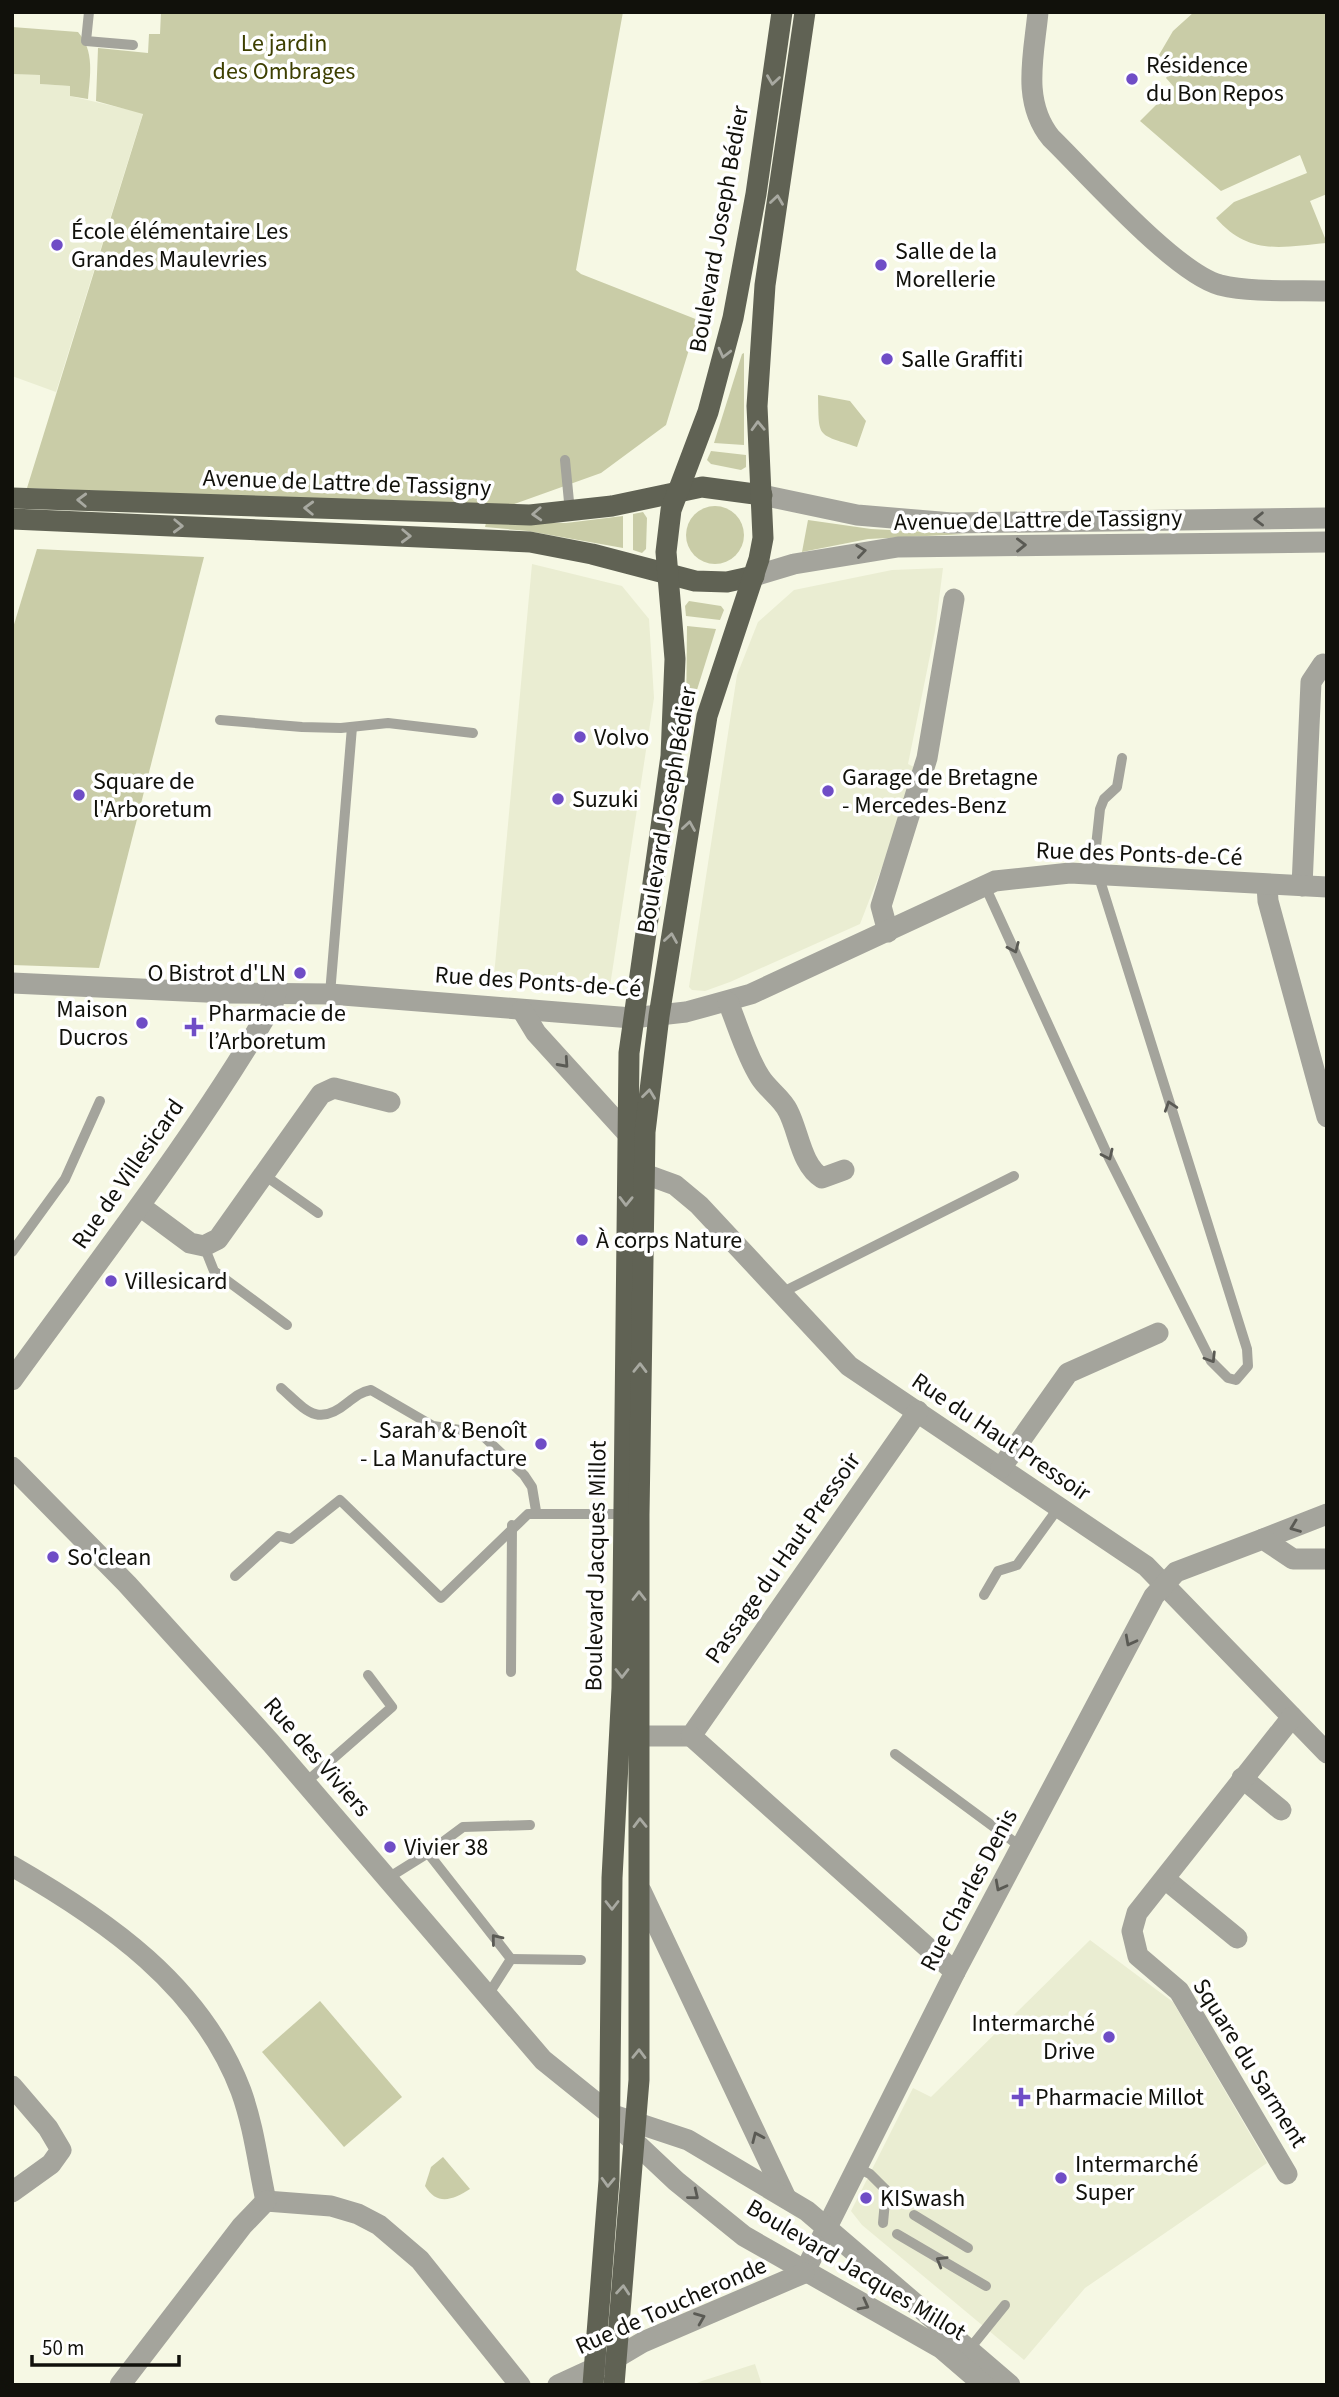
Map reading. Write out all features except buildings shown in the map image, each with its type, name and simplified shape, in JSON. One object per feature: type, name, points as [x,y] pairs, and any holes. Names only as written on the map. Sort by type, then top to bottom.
[{"type":"main road","name":"Boulevard Joseph Bédier","points":[[677,490],[708,412],[733,318],[756,194],[782,12]]},
{"type":"main road","name":"Boulevard Joseph Bédier","points":[[762,495],[757,406],[765,285],[805,12]]},
{"type":"main road","points":[[725,488],[762,495],[763,538],[754,576],[706,583],[668,574],[668,531],[677,490],[725,488]]},
{"type":"main road","name":"Avenue de Lattre de Tassigny","points":[[12,498],[530,515],[629,503],[677,490]]},
{"type":"main road","name":"Avenue de Lattre de Tassigny","points":[[12,519],[530,541],[668,574]]},
{"type":"main road","name":"Boulevard Joseph Bédier","points":[[632,1018],[671,756],[675,659],[668,574]]},
{"type":"main road","name":"Boulevard Joseph Bédier","points":[[659,1016],[707,716],[754,576]]},
{"type":"main road","name":"Boulevard Jacques Millot","points":[[637,2122],[642,1173],[659,1016]]},
{"type":"main road","name":"Boulevard Jacques Millot","points":[[610,2114],[612,1878],[622,1688],[626,1132],[632,1018]]},
{"type":"main road","points":[[594,2377],[605,2247],[610,2114]]},
{"type":"main road","points":[[614,2385],[637,2122]]},
{"type":"street","points":[[1038,12],[1031,96],[1038,120],[1051,138],[1162,246],[1194,274],[1218,284],[1327,291]]},
{"type":"street","name":"Avenue de Lattre de Tassigny","points":[[762,495],[857,514],[953,523],[1327,518]]},
{"type":"street","name":"Avenue de Lattre de Tassigny","points":[[754,576],[794,564],[898,547],[1327,542]]},
{"type":"street","points":[[888,932],[881,906],[927,758],[954,599]]},
{"type":"street","points":[[1302,886],[1311,682],[1324,664]]},
{"type":"street","name":"Rue des Ponts-de-Cé","points":[[12,983],[227,993],[330,994],[632,1018],[659,1016],[728,1002],[751,994],[985,886],[1028,875],[1096,874],[1327,887]]},
{"type":"street","points":[[1267,885],[1268,901],[1327,1116]]},
{"type":"street","name":"Rue de Villesicard","points":[[12,1380],[140,1206],[246,1051],[276,992]]},
{"type":"street","points":[[728,1002],[760,1077],[786,1107],[801,1139],[805,1158],[816,1174],[822,1178],[844,1170]]},
{"type":"street","points":[[522,1010],[536,1033],[626,1132]]},
{"type":"street","points":[[140,1206],[190,1243],[204,1246],[218,1239],[321,1094],[334,1088],[390,1102]]},
{"type":"street","name":"Rue du Haut Pressoir","points":[[642,1173],[675,1185],[698,1205],[849,1366],[1146,1566],[1327,1753]]},
{"type":"street","points":[[1002,1468],[1068,1373],[1158,1333]]},
{"type":"street","name":"Passage du Haut Pressoir","points":[[691,1737],[918,1411]]},
{"type":"street","name":"Rue des Viviers","points":[[12,1467],[127,1584],[305,1783],[543,2060],[610,2114]]},
{"type":"street","points":[[1165,1583],[1176,1572],[1193,1564],[1327,1514]]},
{"type":"street","points":[[1263,1539],[1293,1559],[1327,1559]]},
{"type":"street","name":"Rue Charles Denis","points":[[804,2273],[955,1972],[1154,1596],[1165,1583]]},
{"type":"street","name":"Square du Sarment","points":[[1287,2174],[1179,1991],[1143,1962],[1134,1949],[1132,1931],[1137,1913],[1292,1717]]},
{"type":"street","points":[[638,1736],[691,1737],[955,1972]]},
{"type":"street","points":[[1242,1778],[1281,1810]]},
{"type":"street","points":[[12,1866],[123,1939],[172,1982],[204,2021],[240,2090],[256,2143],[266,2201]]},
{"type":"street","points":[[1165,1879],[1237,1938]]},
{"type":"street","name":"Boulevard Jacques Millot","points":[[640,1891],[786,2198]]},
{"type":"street","points":[[12,2086],[48,2128],[61,2150],[51,2164],[12,2192]]},
{"type":"street","name":"Boulevard Jacques Millot","points":[[610,2114],[688,2140],[786,2198],[826,2226],[895,2284],[964,2356],[984,2385]]},
{"type":"street","name":"Boulevard Jacques Millot","points":[[610,2114],[635,2146],[744,2236],[804,2273],[964,2356],[1010,2385]]},
{"type":"street","points":[[120,2385],[242,2226],[266,2201]]},
{"type":"street","points":[[266,2201],[331,2206],[358,2214],[379,2225],[420,2260],[520,2385]]},
{"type":"street","name":"Rue de Toucheronde","points":[[558,2385],[594,2377],[616,2358],[643,2342],[804,2273]]},
{"type":"lane","points":[[89,12],[86,41],[133,45]]},
{"type":"lane","points":[[565,460],[569,512]]},
{"type":"lane","points":[[220,720],[302,727],[352,727],[388,723],[473,733]]},
{"type":"lane","points":[[330,994],[352,727]]},
{"type":"lane","points":[[985,886],[1109,1158],[1205,1349],[1220,1371],[1236,1380],[1248,1366],[1247,1349],[1096,874],[1100,809],[1104,799],[1117,787],[1122,758]]},
{"type":"lane","points":[[12,1252],[65,1179],[100,1101]]},
{"type":"lane","points":[[264,1175],[318,1213]]},
{"type":"lane","points":[[779,1294],[1014,1176]]},
{"type":"lane","points":[[204,1246],[214,1271],[287,1325]]},
{"type":"lane","points":[[281,1388],[310,1413],[322,1416],[334,1414],[361,1392],[371,1390],[433,1426],[480,1433],[524,1475],[532,1487],[536,1511]]},
{"type":"lane","points":[[235,1576],[279,1536],[291,1539],[340,1500],[441,1598],[512,1525],[527,1514],[536,1511],[624,1514]]},
{"type":"lane","points":[[984,1595],[998,1571],[1017,1565],[1059,1507]]},
{"type":"lane","points":[[510,1672],[512,1525]]},
{"type":"lane","points":[[305,1783],[392,1707],[368,1675]]},
{"type":"lane","points":[[895,1754],[1021,1847]]},
{"type":"lane","points":[[388,1878],[463,1827],[530,1825]]},
{"type":"lane","points":[[428,1853],[511,1959]]},
{"type":"lane","points":[[511,1959],[580,1960]]},
{"type":"lane","points":[[488,1995],[511,1959]]},
{"type":"lane","points":[[856,2167],[879,2181],[899,2203]]},
{"type":"lane","points":[[883,2222],[886,2190]]},
{"type":"lane","points":[[914,2215],[968,2248]]},
{"type":"lane","points":[[897,2234],[986,2286]]},
{"type":"lane","points":[[964,2356],[1004,2305]]},
{"type":"shaded area","name":"École élémentaire Les Grandes Maulevries","points":[[12,74],[40,75],[40,84],[70,86],[70,96],[143,113],[56,392],[12,376]]},
{"type":"shaded area","points":[[532,564],[622,586],[649,619],[654,698],[610,986],[494,976]]},
{"type":"shaded area","points":[[943,568],[935,631],[908,764],[914,767],[886,857],[860,924],[730,982],[705,991],[692,990],[689,987],[737,675],[758,622],[794,590],[892,570]]},
{"type":"shaded area","points":[[1090,1940],[1173,2002],[1267,2163],[1085,2288],[1024,2360],[862,2225],[851,2211],[913,2088],[931,2097]]},
{"type":"shaded area","points":[[755,2364],[762,2385],[692,2385],[702,2381]]},
{"type":"green space","name":"Le jardin des Ombrages","points":[[161,12],[623,12],[576,270],[698,320],[666,425],[601,473],[506,507],[27,488],[143,114],[96,101],[98,48],[148,53],[149,34],[160,34]]},
{"type":"green space","points":[[1194,12],[1327,12],[1327,194],[1310,201],[1327,243],[1280,247],[1253,244],[1228,230],[1216,218],[1234,202],[1307,173],[1300,155],[1221,191],[1140,121],[1174,87],[1166,78],[1169,73],[1156,60],[1173,31]]},
{"type":"green space","points":[[12,27],[78,32],[89,55],[88,99],[70,96],[70,86],[40,84],[40,75],[12,74]]},
{"type":"green space","points":[[744,353],[744,445],[714,443],[742,354]]},
{"type":"green space","points":[[818,395],[850,401],[866,421],[857,447],[822,432]]},
{"type":"green space","points":[[711,451],[746,455],[746,467],[741,470],[711,464],[707,460]]},
{"type":"green space","points":[[715,506],[731,511],[739,519],[744,535],[739,551],[731,559],[715,564],[699,559],[691,551],[686,535],[691,519],[699,511]]},
{"type":"green space","points":[[643,512],[647,518],[646,549],[642,553],[633,550],[633,514]]},
{"type":"green space","points":[[623,516],[623,548],[528,531],[485,527],[486,523],[566,523]]},
{"type":"green space","points":[[808,520],[871,529],[966,534],[868,539],[802,552]]},
{"type":"green space","name":"Square de l'Arboretum","points":[[37,549],[204,557],[99,968],[12,965],[12,631]]},
{"type":"green space","points":[[689,601],[721,606],[724,610],[720,620],[686,616],[685,606]]},
{"type":"green space","points":[[687,626],[716,629],[686,725]]},
{"type":"green space","points":[[320,2001],[402,2097],[344,2147],[262,2052]]},
{"type":"green space","points":[[443,2157],[470,2189],[451,2198],[440,2199],[425,2186],[431,2167]]},
{"type":"place","name":"Résidence du Bon Repos","points":[[1132,79]]},
{"type":"place","name":"École élémentaire Les Grandes Maulevries","points":[[57,245]]},
{"type":"place","name":"Salle de la Morellerie","points":[[881,265]]},
{"type":"place","name":"Salle Graffiti","points":[[887,359]]},
{"type":"place","name":"Volvo","points":[[580,737]]},
{"type":"place","name":"Garage de Bretagne - Mercedes-Benz","points":[[828,791]]},
{"type":"place","name":"Square de l'Arboretum","points":[[79,795]]},
{"type":"place","name":"Suzuki","points":[[558,799]]},
{"type":"place","name":"O Bistrot d'LN","points":[[300,973]]},
{"type":"place","name":"Maison Ducros","points":[[142,1023]]},
{"type":"place","name":"Pharmacie de l’Arboretum","points":[[194,1027]]},
{"type":"place","name":"À corps Nature","points":[[582,1240]]},
{"type":"place","name":"Villesicard","points":[[111,1281]]},
{"type":"place","name":"Sarah & Benoît - La Manufacture","points":[[541,1444]]},
{"type":"place","name":"So'clean","points":[[53,1557]]},
{"type":"place","name":"Vivier 38","points":[[390,1847]]},
{"type":"place","name":"Intermarché Drive","points":[[1109,2037]]},
{"type":"place","name":"Pharmacie Millot","points":[[1021,2097]]},
{"type":"place","name":"Intermarché Super","points":[[1061,2178]]},
{"type":"place","name":"KISwash","points":[[866,2198]]}]
